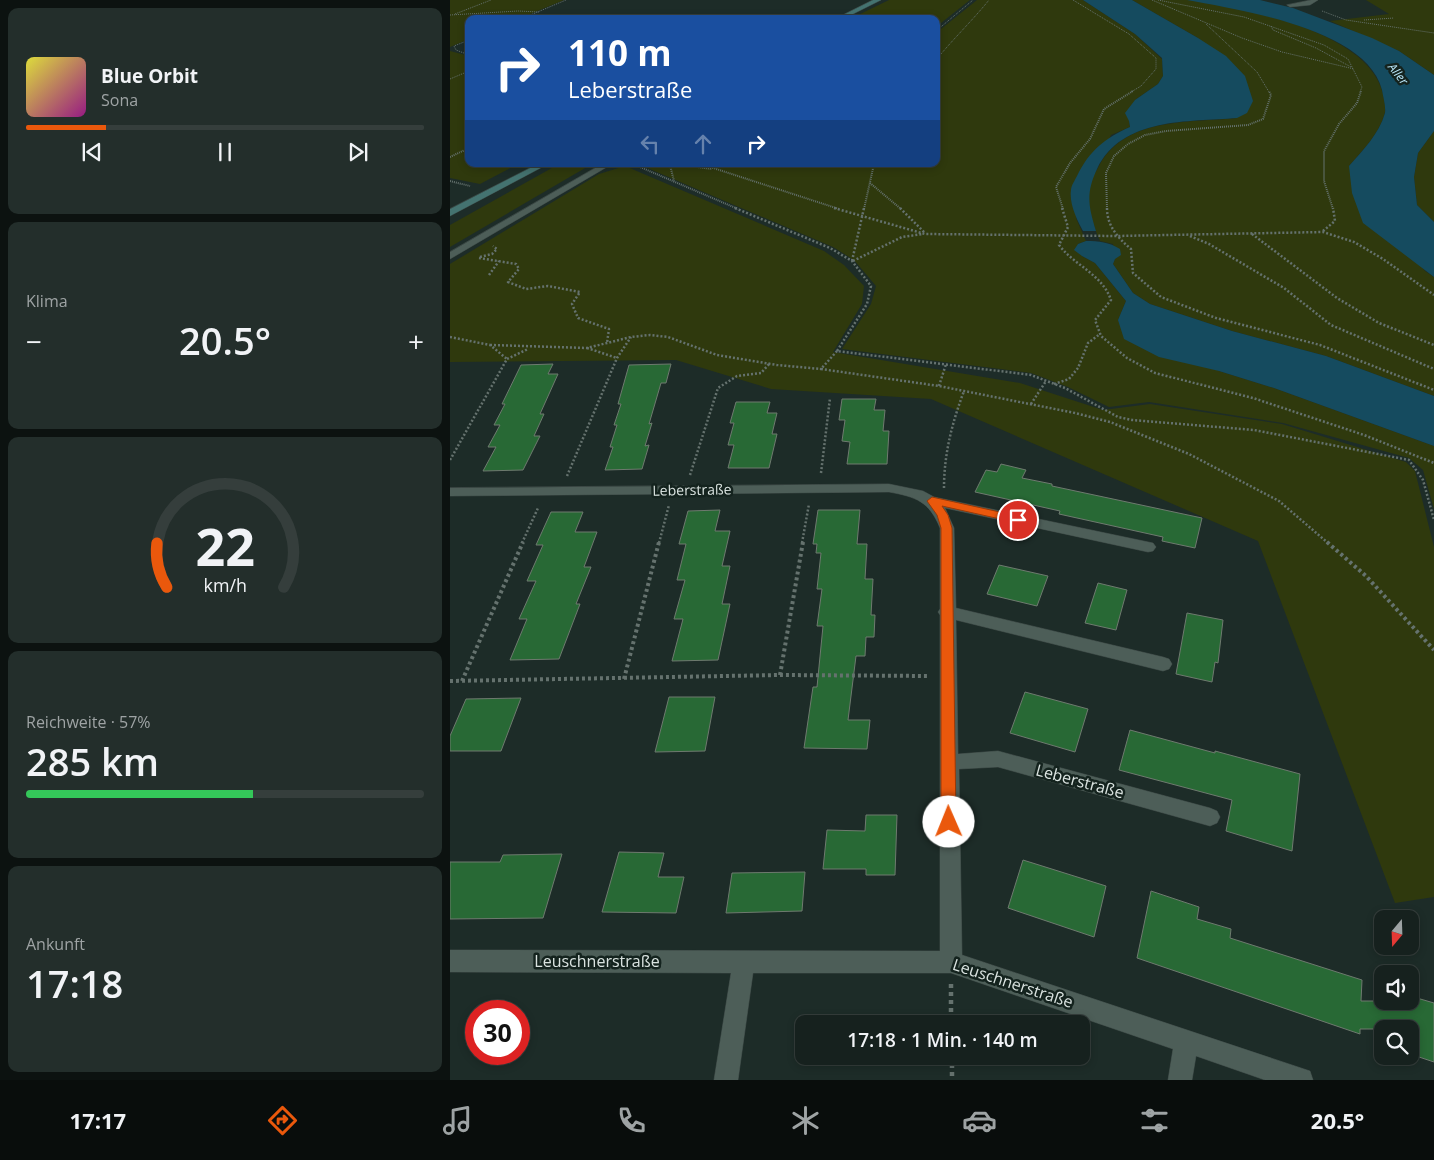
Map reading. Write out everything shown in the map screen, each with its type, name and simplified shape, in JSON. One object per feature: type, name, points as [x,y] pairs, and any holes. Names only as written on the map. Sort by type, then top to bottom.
[{"type":"main road","points":[[846,15],[878,0]]},
{"type":"main road","points":[[450,213],[538,167]]},
{"type":"street","points":[[450,256],[603,167]]},
{"type":"street","name":"Leberstraße","points":[[450,492],[889,488],[914,492],[938,502],[1148,547]]},
{"type":"street","points":[[938,502],[947,528],[946,612],[951,962]]},
{"type":"street","points":[[946,612],[1163,664]]},
{"type":"street","name":"Leberstraße","points":[[948,762],[998,759],[1210,817]]},
{"type":"street","name":"Leuschnerstraße","points":[[450,961],[951,962],[1301,1080]]},
{"type":"street","points":[[726,1080],[744,961]]},
{"type":"street","points":[[1180,1080],[1186,1041]]},
{"type":"lane","points":[[1290,5],[1312,2]]},
{"type":"path","points":[[450,15],[464,12],[474,5],[491,0]]},
{"type":"path","points":[[531,15],[566,0]]},
{"type":"path","points":[[940,28],[973,0]]},
{"type":"path","points":[[940,55],[962,28],[973,19],[989,0]]},
{"type":"path","points":[[1072,0],[1129,34],[1156,58],[1156,69],[1141,86],[1104,109],[1090,139],[1070,163],[1056,187],[1068,227],[1059,246],[1065,254],[1089,269],[1110,294],[1110,300],[1095,320],[1100,334],[1127,358],[1155,373],[1253,398],[1364,435],[1434,463]]},
{"type":"path","points":[[1152,0],[1206,24],[1282,52],[1354,69]]},
{"type":"path","points":[[1158,0],[1218,10],[1270,25],[1323,44],[1348,59],[1362,87],[1357,103],[1339,124],[1324,151],[1324,182],[1332,201],[1335,221],[1323,232]]},
{"type":"path","points":[[1312,2],[1314,7],[1336,17],[1434,33]]},
{"type":"path","points":[[450,15],[518,11],[539,12]]},
{"type":"path","points":[[1359,21],[1394,18]]},
{"type":"path","points":[[1206,24],[1257,72],[1271,95],[1263,119],[1248,125],[1166,131],[1146,136],[1128,144],[1114,156],[1106,173],[1107,213],[1116,236],[1131,248],[1133,273],[1161,297],[1216,318],[1320,345],[1434,390]]},
{"type":"path","points":[[1270,25],[1273,30],[1316,48],[1354,69]]},
{"type":"path","points":[[450,46],[465,42]]},
{"type":"path","points":[[454,46],[456,50],[465,53]]},
{"type":"path","points":[[450,79],[465,73]]},
{"type":"path","points":[[450,157],[465,150]]},
{"type":"path","points":[[641,167],[830,248],[852,261],[871,286],[867,304],[837,351],[821,369]]},
{"type":"path","points":[[670,167],[674,182]]},
{"type":"path","points":[[689,167],[720,170]]},
{"type":"path","points":[[710,167],[761,185],[925,234]]},
{"type":"path","points":[[852,261],[864,216],[873,167]]},
{"type":"path","points":[[450,181],[478,188]]},
{"type":"path","points":[[870,183],[885,192],[906,211],[925,234]]},
{"type":"path","points":[[852,261],[902,237],[925,234],[1116,236],[1323,232],[1354,242],[1383,259],[1434,296]]},
{"type":"path","points":[[1252,234],[1337,298],[1380,323],[1434,345]]},
{"type":"path","points":[[1187,235],[1210,244],[1284,288],[1331,325],[1434,369]]},
{"type":"path","points":[[479,258],[516,264],[519,269],[508,282],[526,289],[548,286],[580,292],[572,304],[578,318],[609,329],[607,343]]},
{"type":"path","points":[[489,275],[499,261]]},
{"type":"path","points":[[1053,384],[1069,379],[1078,368],[1088,343],[1100,334]]},
{"type":"path","points":[[450,337],[490,345],[531,348],[587,348],[631,337],[650,335],[668,337],[717,355],[769,364],[821,369],[939,386],[1075,413],[1110,422],[1189,454],[1278,501],[1366,576],[1434,650]]},
{"type":"path","points":[[462,681],[617,358],[631,337]]},
{"type":"path","points":[[490,345],[507,359]]},
{"type":"path","points":[[450,460],[507,359],[531,348]]},
{"type":"path","points":[[587,348],[617,358]]},
{"type":"path","points":[[837,351],[1031,375],[1118,417],[1132,420],[1254,430],[1409,460],[1419,470],[1428,494],[1434,520]]},
{"type":"path","points":[[624,679],[679,490],[718,388],[737,376],[761,374],[769,364]]},
{"type":"path","points":[[939,386],[946,364]]},
{"type":"path","points":[[1031,404],[1046,381]]},
{"type":"path","points":[[938,502],[950,430],[964,391]]},
{"type":"path","points":[[780,675],[816,488],[830,398]]},
{"type":"path","points":[[1110,422],[1118,417]]},
{"type":"path","points":[[1409,460],[1410,453]]},
{"type":"path","points":[[450,681],[780,675],[947,676]]},
{"type":"path","points":[[951,962],[952,1015]]},
{"type":"path","points":[[952,1065],[952,1080]]},
{"type":"green space","points":[[450,0],[564,0],[528,15],[465,15],[465,41],[450,47]]},
{"type":"green space","points":[[889,0],[970,0],[940,24],[940,15],[858,15]]},
{"type":"green space","points":[[977,0],[1083,0],[1135,34],[1162,59],[1163,76],[1158,84],[1135,100],[1129,121],[1130,127],[1111,135],[1076,218],[1086,241],[1078,244],[1082,256],[1095,263],[1126,301],[1118,320],[1219,371],[1274,388],[1434,446],[1434,509],[1423,470],[1409,458],[1283,423],[1149,402],[1109,407],[1068,387],[1031,373],[842,349],[871,304],[876,286],[854,260],[833,247],[645,167],[940,167],[940,30]]},
{"type":"green space","points":[[1132,0],[1189,0],[1240,9],[1301,26],[1330,39],[1354,54],[1373,72],[1383,94],[1385,112],[1383,120],[1375,134],[1349,166],[1425,271],[1434,277],[1434,396],[1326,356],[1232,331],[1150,304],[1133,293],[1113,264],[1115,259],[1113,244],[1100,241],[1091,217],[1088,190],[1098,168],[1109,151],[1123,139],[1140,131],[1178,123],[1237,118],[1198,38]]},
{"type":"green space","points":[[1366,0],[1434,0],[1434,75],[1399,51],[1330,21],[1389,14]]},
{"type":"green space","points":[[450,51],[465,55],[465,167],[512,167],[480,184],[450,178]]},
{"type":"green space","points":[[1434,131],[1434,222],[1417,205],[1414,177],[1418,153]]},
{"type":"green space","points":[[554,167],[587,167],[450,247],[450,225]]},
{"type":"green space","points":[[627,167],[824,251],[844,265],[864,286],[862,304],[833,352],[1020,383],[1103,410],[1150,404],[1282,424],[1406,462],[1415,471],[1434,547],[1434,897],[1395,903],[1258,541],[931,399],[771,389],[676,360],[450,362],[450,264],[599,174]]},
{"type":"water","points":[[1083,0],[1132,0],[1198,38],[1226,56],[1245,76],[1253,101],[1247,113],[1237,118],[1158,125],[1139,131],[1123,140],[1108,152],[1097,169],[1091,185],[1089,199],[1096,231],[1083,231],[1072,206],[1072,187],[1092,152],[1105,141],[1130,127],[1125,113],[1135,100],[1158,84],[1163,76],[1162,58],[1135,34]]},
{"type":"water","name":"Aller","points":[[1187,0],[1260,0],[1293,8],[1372,38],[1399,51],[1434,75],[1434,131],[1418,153],[1414,177],[1417,205],[1434,222],[1434,277],[1363,223],[1352,193],[1349,166],[1375,135],[1385,113],[1382,90],[1371,69],[1353,52],[1328,37],[1299,26],[1238,10]]},
{"type":"water","points":[[1086,241],[1104,242],[1120,249],[1121,255],[1115,259],[1113,264],[1133,293],[1150,304],[1232,331],[1326,356],[1434,396],[1434,446],[1274,388],[1219,371],[1159,357],[1124,339],[1118,320],[1126,301],[1095,263],[1074,250],[1078,244]]},
{"type":"building","points":[[553,364],[548,374],[558,374],[540,414],[544,414],[534,436],[540,436],[523,470],[483,471],[496,447],[488,447],[500,425],[494,425],[521,365]]},
{"type":"building","points":[[671,364],[666,383],[661,383],[649,424],[652,423],[645,446],[649,445],[642,469],[605,470],[613,447],[610,447],[617,425],[614,425],[621,404],[618,404],[629,365]]},
{"type":"building","points":[[842,399],[876,399],[874,410],[885,410],[883,431],[889,431],[887,464],[847,464],[850,442],[842,441],[845,420],[839,420]]},
{"type":"building","points":[[736,402],[770,402],[767,413],[777,413],[772,434],[777,434],[769,468],[728,468],[734,445],[728,445],[734,423],[730,423]]},
{"type":"building","points":[[1001,464],[1026,470],[1022,478],[1202,518],[1195,548],[1162,541],[1163,537],[1059,514],[1060,511],[975,492],[986,470],[997,472]]},
{"type":"building","points":[[720,510],[715,531],[730,531],[722,566],[730,566],[722,604],[730,604],[718,660],[672,661],[683,619],[674,619],[685,580],[677,580],[686,544],[679,544],[688,511]]},
{"type":"building","points":[[818,510],[860,510],[857,544],[867,544],[865,579],[873,579],[871,615],[875,615],[874,637],[866,637],[865,656],[856,656],[848,720],[870,720],[867,749],[804,748],[813,687],[817,687],[823,626],[817,626],[822,589],[817,589],[821,553],[816,553],[817,544],[813,544]]},
{"type":"building","points":[[551,512],[583,512],[575,532],[597,532],[584,567],[591,567],[576,604],[580,604],[559,659],[510,660],[527,619],[519,619],[536,581],[527,581],[543,545],[536,545]]},
{"type":"building","points":[[999,565],[1048,576],[1037,606],[987,594]]},
{"type":"building","points":[[1098,583],[1127,590],[1116,630],[1085,623]]},
{"type":"building","points":[[1187,613],[1223,620],[1218,663],[1215,662],[1212,682],[1176,674]]},
{"type":"building","points":[[1025,692],[1088,709],[1075,752],[1010,733]]},
{"type":"building","points":[[669,697],[715,697],[705,751],[655,752]]},
{"type":"building","points":[[521,698],[501,751],[450,751],[450,736],[466,699]]},
{"type":"building","points":[[1130,730],[1300,774],[1292,851],[1226,831],[1232,800],[1119,770]]},
{"type":"building","points":[[866,815],[897,815],[895,875],[866,875],[866,869],[823,869],[827,830],[865,831]]},
{"type":"building","points":[[619,852],[664,853],[658,877],[684,877],[676,913],[602,912]]},
{"type":"building","points":[[562,854],[543,918],[450,919],[450,862],[500,862],[503,855]]},
{"type":"building","points":[[1023,860],[1106,886],[1094,937],[1008,908]]},
{"type":"building","points":[[805,872],[802,911],[726,913],[732,873]]},
{"type":"building","points":[[1151,891],[1199,907],[1197,919],[1231,929],[1230,938],[1362,980],[1361,1001],[1374,1001],[1374,1010],[1419,1010],[1419,999],[1434,1003],[1434,1062],[1419,1057],[1419,1020],[1374,1020],[1374,1029],[1360,1029],[1360,1034],[1137,958]]},
{"type":"route","points":[[949,822],[946,612],[947,528],[942,515],[932,501],[1018,520]]}]
